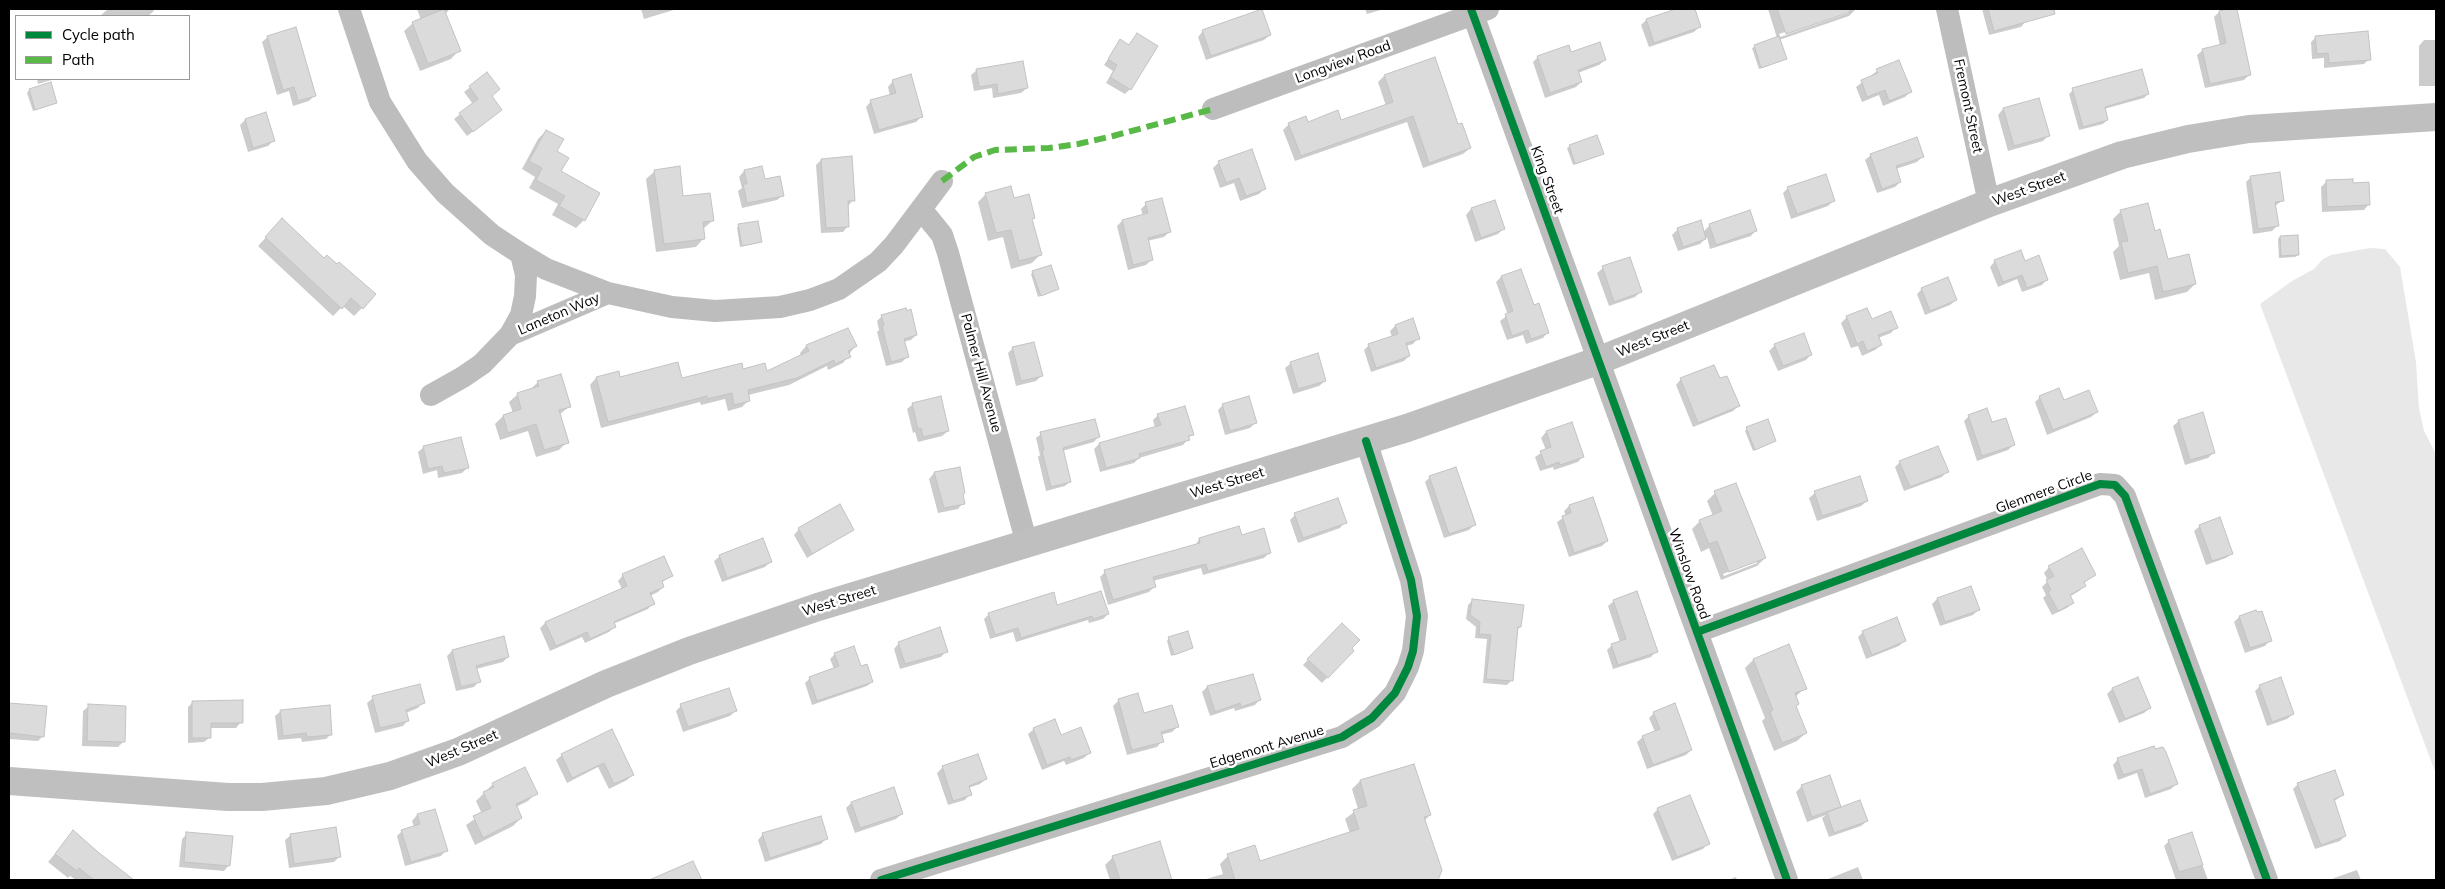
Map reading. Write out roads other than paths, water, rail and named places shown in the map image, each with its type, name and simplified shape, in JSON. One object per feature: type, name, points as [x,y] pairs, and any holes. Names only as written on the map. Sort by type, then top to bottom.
[{"type":"main road","name":"West Street","points":[[9,781],[228,797],[295,795],[359,784],[424,765],[458,752],[597,688],[689,651],[818,607],[1366,440],[1600,360],[1989,204],[2122,155],[2188,139],[2249,129],[2436,117]]},
{"type":"street","points":[[350,9],[380,102],[417,161],[445,194],[492,235],[522,254],[574,281],[608,293],[672,307],[715,311],[749,310],[795,304],[825,295],[859,277],[889,250],[942,181]]},
{"type":"street","name":"Fremont Street","points":[[1947,9],[1989,204]]},
{"type":"street","name":"Longview Road","points":[[1213,109],[1478,10]]},
{"type":"street","name":"King Street","points":[[1478,10],[1600,360]]},
{"type":"street","name":"Palmer Hill Avenue","points":[[921,209],[942,235],[948,253],[1028,544]]},
{"type":"street","name":"Laneton Way","points":[[431,395],[464,378],[482,364],[510,335],[521,314],[525,296],[526,275],[522,254]]},
{"type":"street","name":"Laneton Way","points":[[510,335],[608,293]]},
{"type":"street","name":"Winslow Road","points":[[1600,360],[1786,880]]},
{"type":"street","name":"Edgemont Avenue","points":[[881,880],[909,876],[1342,737],[1372,718],[1395,693],[1408,667],[1413,651],[1417,616],[1411,580],[1366,440]]},
{"type":"street","name":"Glenmere Circle","points":[[1697,632],[2100,484],[2115,485],[2125,496],[2266,880]]}]
